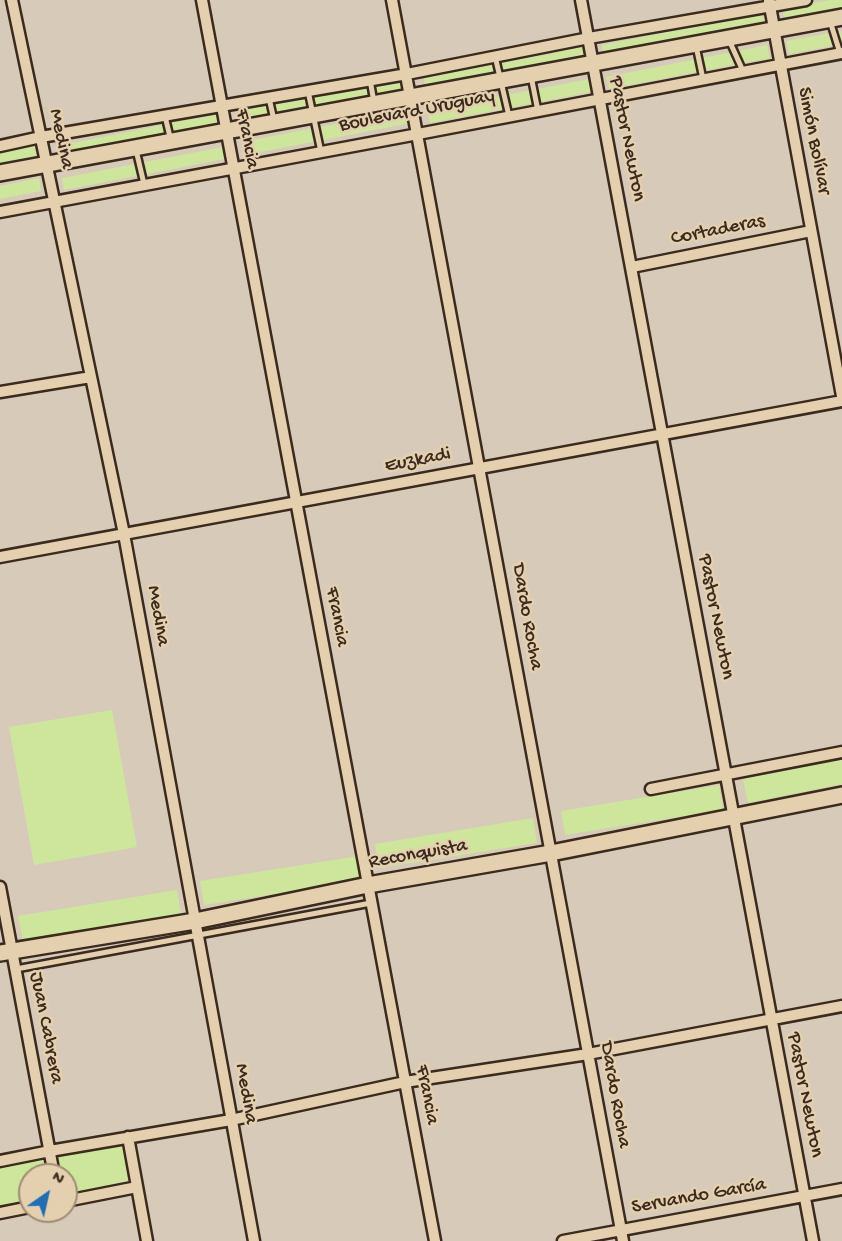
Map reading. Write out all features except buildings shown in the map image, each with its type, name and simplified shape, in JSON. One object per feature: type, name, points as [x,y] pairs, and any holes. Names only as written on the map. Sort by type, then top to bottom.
[{"type":"main road","name":"Boulevard Uruguay","points":[[0,173],[836,18]]},
{"type":"main road","name":"Reconquista","points":[[6,952],[196,928],[368,885],[551,853],[842,795]]},
{"type":"street","name":"Medina","points":[[12,0],[124,534],[254,1241]]},
{"type":"street","name":"Francia","points":[[202,0],[435,1241]]},
{"type":"street","name":"Dardo Rocha","points":[[392,0],[622,1235]]},
{"type":"street","name":"Pastor Newton","points":[[581,0],[813,1241]]},
{"type":"street","name":"Boulevard Uruguay","points":[[0,146],[407,74],[769,4],[806,0]]},
{"type":"street","name":"Simón Bolívar","points":[[769,4],[842,396]]},
{"type":"street","name":"Boulevard Uruguay","points":[[0,212],[841,53]]},
{"type":"street","name":"Cortaderas","points":[[632,267],[812,231]]},
{"type":"street","points":[[0,392],[91,376]]},
{"type":"street","name":"Euzkadi","points":[[0,557],[842,401]]},
{"type":"street","points":[[651,789],[842,752]]},
{"type":"street","name":"Juan Cabrera","points":[[0,887],[6,952],[16,969],[52,1163]]},
{"type":"street","points":[[0,1161],[231,1120],[405,1082],[588,1054],[842,1006]]},
{"type":"street","points":[[128,1137],[147,1241]]},
{"type":"street","points":[[78,1198],[137,1188]]},
{"type":"street","name":"Servando García","points":[[563,1241],[622,1235],[842,1189]]},
{"type":"street","points":[[0,1213],[18,1209]]},
{"type":"lane","points":[[836,18],[841,53]]},
{"type":"lane","points":[[728,38],[743,71]]},
{"type":"lane","points":[[695,44],[703,79]]},
{"type":"lane","points":[[495,56],[509,116]]},
{"type":"lane","points":[[531,75],[538,111]]},
{"type":"lane","points":[[370,80],[374,104]]},
{"type":"lane","points":[[308,91],[321,152]]},
{"type":"lane","points":[[269,98],[274,122]]},
{"type":"lane","points":[[165,116],[171,141]]},
{"type":"lane","points":[[136,148],[144,185]]},
{"type":"lane","points":[[16,969],[196,928],[371,903]]},
{"type":"green space","points":[[842,0],[842,11],[785,22],[782,9]]},
{"type":"green space","points":[[763,13],[765,26],[604,57],[602,45]]},
{"type":"green space","points":[[842,31],[842,44],[789,54],[786,41]]},
{"type":"green space","points":[[767,45],[770,58],[609,89],[606,77]]},
{"type":"green space","points":[[584,47],[587,59],[426,91],[424,78]]},
{"type":"green space","points":[[399,79],[402,91],[241,123],[238,110]]},
{"type":"green space","points":[[589,79],[591,92],[430,123],[428,110]]},
{"type":"green space","points":[[403,111],[406,124],[245,155],[242,142]]},
{"type":"green space","points":[[218,114],[221,127],[60,158],[57,146]]},
{"type":"green space","points":[[34,146],[37,159],[0,166],[0,153]]},
{"type":"green space","points":[[223,147],[225,159],[64,190],[62,178]]},
{"type":"green space","points":[[39,178],[41,191],[0,199],[0,186]]},
{"type":"green space","points":[[112,710],[137,847],[34,865],[9,727]]},
{"type":"green space","points":[[842,759],[842,784],[748,803],[743,779]]},
{"type":"green space","points":[[719,785],[723,810],[565,835],[561,811]]},
{"type":"green space","points":[[533,818],[537,843],[379,868],[375,844]]},
{"type":"green space","points":[[359,856],[363,880],[204,905],[200,881]]},
{"type":"green space","points":[[177,890],[181,914],[23,940],[18,916]]},
{"type":"green space","points":[[124,1144],[131,1183],[78,1193],[78,1163],[57,1163],[56,1157]]},
{"type":"green space","points":[[44,1158],[45,1163],[20,1163]]},
{"type":"green space","points":[[18,1163],[18,1203],[0,1207],[0,1167]]}]
